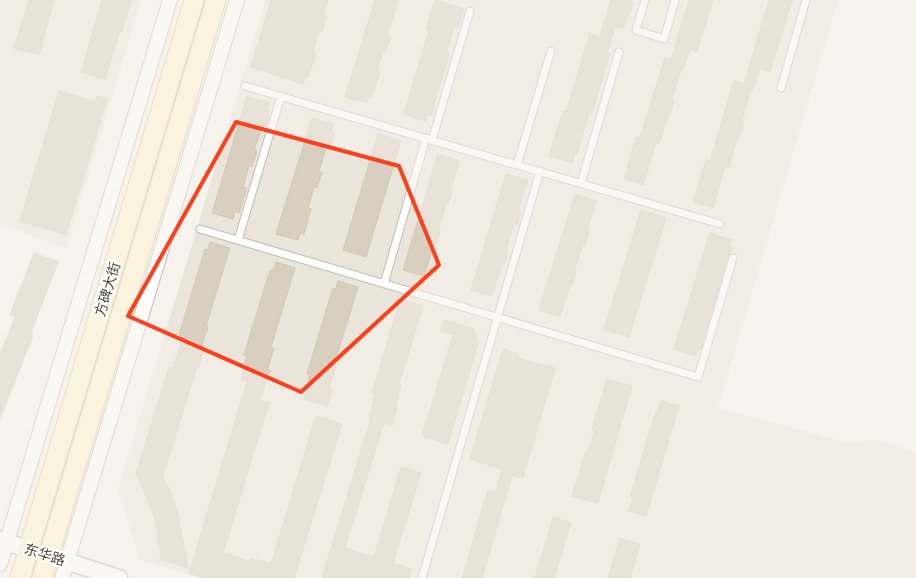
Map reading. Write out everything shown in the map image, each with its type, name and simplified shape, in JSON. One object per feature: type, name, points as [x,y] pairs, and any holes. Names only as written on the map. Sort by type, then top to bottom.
[{"type":"main road","name":"方碑大街","points":[[20,578],[194,0]]},
{"type":"main road","name":"方碑大街","points":[[42,578],[216,0]]},
{"type":"street","points":[[0,564],[3,541],[170,0]]},
{"type":"street","points":[[62,578],[237,0]]},
{"type":"street","name":"东华路","points":[[3,541],[119,578]]},
{"type":"lane","points":[[645,0],[636,30],[664,38],[676,0]]},
{"type":"lane","points":[[781,88],[806,0]]},
{"type":"lane","points":[[384,284],[470,11]]},
{"type":"lane","points":[[517,165],[551,51]]},
{"type":"lane","points":[[581,183],[619,52]]},
{"type":"lane","points":[[245,86],[720,224]]},
{"type":"lane","points":[[238,240],[281,96]]},
{"type":"lane","points":[[422,578],[540,171]]},
{"type":"lane","points":[[200,229],[698,376],[733,258]]},
{"type":"highlighted area","points":[[236,122],[399,166],[439,265],[301,392],[128,316]]},
{"type":"shaded area","points":[[0,0],[141,0],[66,249],[0,223]]},
{"type":"shaded area","points":[[266,0],[838,0],[718,408],[848,443],[872,439],[916,452],[916,578],[200,578],[140,560],[118,489]]},
{"type":"building","points":[[29,0],[54,0],[39,55],[14,48]]},
{"type":"building","points":[[102,0],[131,0],[105,79],[81,72]]},
{"type":"building","points":[[271,0],[328,0],[324,15],[327,16],[322,32],[319,31],[313,52],[316,53],[308,78],[305,77],[303,84],[251,67]]},
{"type":"building","points":[[375,0],[398,0],[388,35],[391,36],[386,51],[383,51],[377,71],[380,72],[372,97],[369,96],[367,103],[345,97]]},
{"type":"building","points":[[435,0],[464,9],[458,28],[454,27],[446,54],[449,54],[431,116],[427,115],[425,121],[404,114],[429,30],[426,29]]},
{"type":"building","points":[[611,0],[631,0],[633,3],[623,29],[615,27],[607,53],[610,53],[592,113],[589,112],[577,154],[575,154],[572,163],[549,156],[563,111],[566,112],[590,34],[600,37]]},
{"type":"building","points":[[689,0],[713,0],[697,52],[690,49],[683,70],[681,69],[672,100],[674,100],[671,113],[669,112],[659,144],[656,143],[643,185],[624,179],[636,137],[640,138],[665,58],[671,60]]},
{"type":"building","points":[[769,0],[792,0],[770,72],[760,69],[752,93],[750,92],[741,123],[744,123],[740,136],[738,135],[729,167],[725,166],[713,208],[693,202],[706,160],[710,161],[734,81],[744,84]]},
{"type":"building","points":[[59,91],[95,102],[97,96],[107,99],[66,235],[20,221]]},
{"type":"building","points":[[247,96],[269,103],[267,110],[270,111],[265,128],[262,127],[254,150],[257,151],[252,167],[249,166],[243,187],[247,188],[239,213],[235,212],[233,219],[212,213]]},
{"type":"building","points":[[312,118],[334,124],[331,131],[335,133],[330,149],[326,148],[319,171],[322,172],[317,188],[314,187],[308,208],[311,209],[304,234],[300,233],[298,240],[276,234]]},
{"type":"building","points":[[378,134],[401,141],[366,257],[343,250]]},
{"type":"building","points":[[438,154],[459,161],[448,205],[446,204],[438,231],[440,231],[436,245],[434,244],[424,276],[403,270]]},
{"type":"building","points":[[506,174],[528,180],[518,210],[521,211],[517,224],[514,223],[506,250],[508,251],[492,296],[471,290]]},
{"type":"building","points":[[575,194],[596,201],[585,245],[583,244],[574,271],[576,271],[572,285],[570,284],[560,317],[539,310]]},
{"type":"building","points":[[641,210],[666,218],[629,337],[604,330]]},
{"type":"building","points":[[710,233],[732,240],[729,247],[733,248],[728,256],[701,349],[698,349],[696,356],[674,349]]},
{"type":"building","points":[[210,242],[230,248],[206,326],[208,327],[201,349],[204,350],[199,367],[197,366],[163,476],[174,500],[188,568],[161,559],[156,524],[136,474],[169,367],[173,369],[181,343],[179,342],[182,336],[179,335],[205,249],[208,250]]},
{"type":"building","points":[[34,253],[58,262],[30,335],[33,336],[0,418],[0,355],[15,317],[10,315]]},
{"type":"building","points":[[276,262],[295,268],[271,347],[274,348],[267,370],[270,370],[260,401],[269,403],[223,553],[249,561],[251,558],[271,564],[316,416],[342,424],[294,578],[206,578],[189,573],[247,382],[241,380],[247,363],[245,363],[247,356],[244,355],[270,270],[273,271]]},
{"type":"building","points":[[338,281],[358,287],[334,365],[336,366],[329,388],[332,389],[327,406],[304,399],[310,375],[307,374],[333,288],[336,289]]},
{"type":"building","points":[[403,300],[423,306],[399,384],[401,385],[392,425],[384,422],[345,548],[374,557],[401,467],[421,473],[393,563],[411,569],[409,578],[322,578],[371,418],[369,418],[375,394],[372,393],[398,307],[401,308]]},
{"type":"building","points":[[444,320],[474,330],[478,343],[448,444],[422,436],[453,335],[441,331]]},
{"type":"building","points":[[503,349],[519,354],[518,358],[555,368],[523,478],[512,475],[482,578],[462,578],[488,490],[496,492],[502,469],[470,459]]},
{"type":"building","points":[[607,379],[632,386],[598,503],[572,496],[586,451],[588,452],[595,430],[592,429]]},
{"type":"building","points":[[661,401],[679,406],[646,516],[628,511],[633,498],[630,497],[656,411],[658,411]]},
{"type":"building","points":[[553,517],[571,523],[554,578],[535,578]]},
{"type":"building","points":[[620,538],[640,544],[630,578],[608,578]]}]
